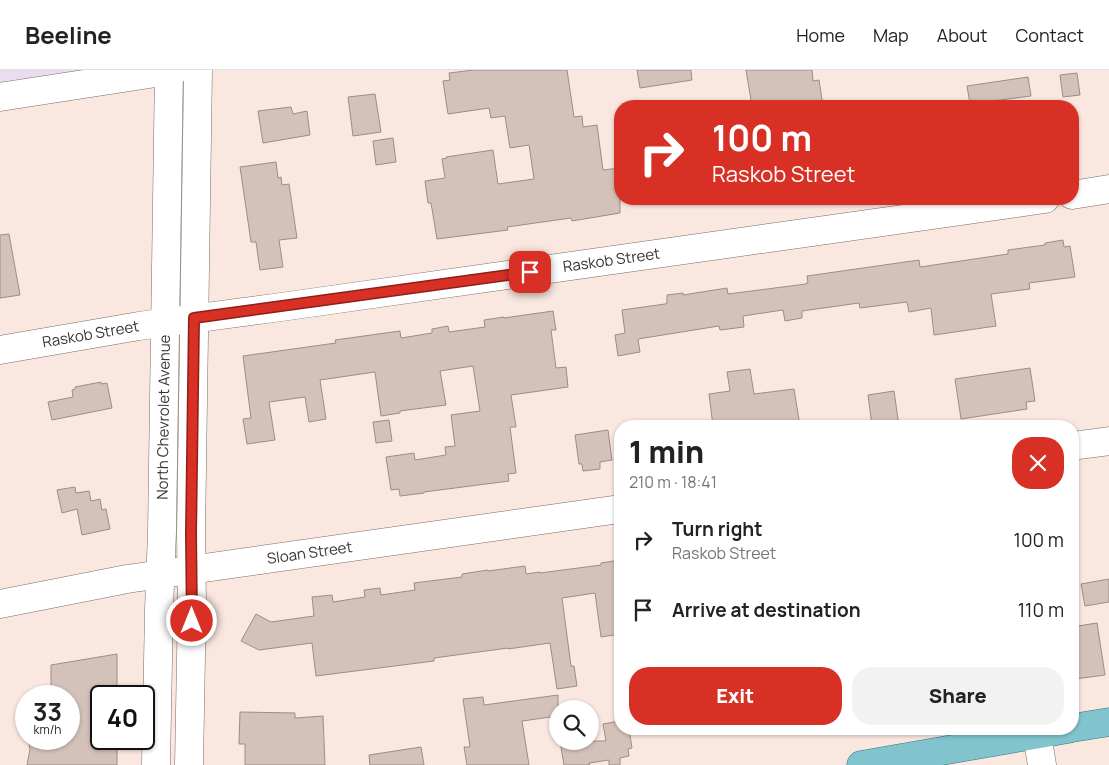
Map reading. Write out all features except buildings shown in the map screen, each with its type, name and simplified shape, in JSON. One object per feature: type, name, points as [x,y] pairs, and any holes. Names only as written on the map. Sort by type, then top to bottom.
[{"type":"main road","points":[[1079,727],[1109,722]]},
{"type":"main road","points":[[861,765],[1031,735]]},
{"type":"street","name":"North Chevrolet Avenue","points":[[156,765],[171,70]]},
{"type":"street","points":[[0,97],[171,70]]},
{"type":"street","name":"North Chevrolet Avenue","points":[[189,765],[198,70]]},
{"type":"street","points":[[1079,194],[1109,190]]},
{"type":"street","name":"Raskob Street","points":[[0,350],[122,328],[1002,205]]},
{"type":"street","points":[[1079,445],[1109,441]]},
{"type":"street","name":"Sloan Street","points":[[0,604],[160,574],[614,510]]},
{"type":"street","points":[[1037,735],[1042,765]]},
{"type":"shaded area","points":[[0,70],[92,70],[0,85]]},
{"type":"route","points":[[192,621],[191,534],[194,318],[530,272]]}]
